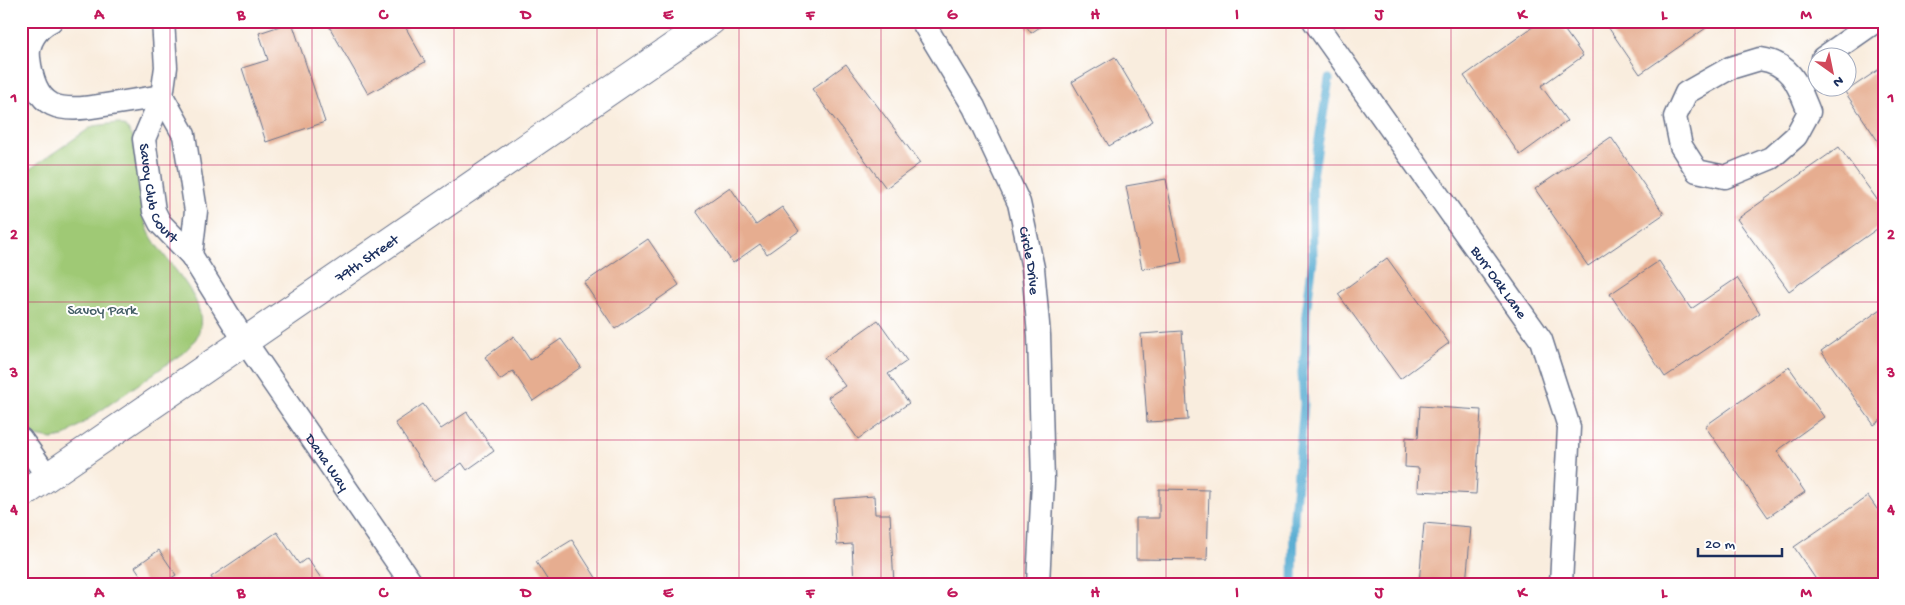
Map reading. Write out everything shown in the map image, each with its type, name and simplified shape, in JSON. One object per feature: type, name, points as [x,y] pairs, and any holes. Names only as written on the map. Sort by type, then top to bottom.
[{"type":"street","points":[[51,21],[35,35],[28,48],[32,80],[47,101],[57,107],[72,111],[162,96]]},
{"type":"street","name":"Savoy Club Court","points":[[163,21],[166,66],[162,96],[144,139],[154,211],[160,223],[191,255],[244,340]]},
{"type":"street","name":"79th Street","points":[[21,495],[711,21]]},
{"type":"street","name":"Circle Drive","points":[[922,21],[974,107],[1018,203],[1033,268],[1039,335],[1043,481],[1038,584]]},
{"type":"street","name":"Burr Oak Lane","points":[[1314,21],[1541,340],[1569,427],[1561,584]]},
{"type":"street","points":[[1837,48],[1876,21]]},
{"type":"street","points":[[1760,60],[1771,60],[1794,77],[1810,112],[1796,136],[1770,158],[1725,177],[1697,171],[1681,146],[1675,118],[1686,93],[1730,68],[1760,60]]},
{"type":"street","points":[[1794,77],[1808,68]]},
{"type":"street","name":"Savoy Club Court","points":[[162,96],[184,135],[196,211],[191,255]]},
{"type":"street","name":"Dana Way","points":[[244,340],[412,584]]},
{"type":"street","points":[[21,439],[48,477]]},
{"type":"green space","name":"Savoy Park","points":[[118,123],[126,127],[133,137],[141,199],[149,232],[183,280],[198,306],[201,319],[199,332],[183,353],[63,437],[52,439],[35,436],[21,416],[21,175],[93,126]]},
{"type":"building","points":[[326,21],[402,21],[425,62],[368,94]]},
{"type":"building","points":[[1023,21],[1049,21],[1031,33]]},
{"type":"building","points":[[1541,21],[1558,21],[1583,56],[1541,86],[1567,121],[1520,155],[1464,76]]},
{"type":"building","points":[[1604,21],[1716,21],[1640,74]]},
{"type":"building","points":[[292,22],[325,122],[266,142],[242,68],[268,60],[259,33]]},
{"type":"building","points":[[1115,57],[1153,121],[1109,146],[1072,82]]},
{"type":"building","points":[[846,64],[920,163],[886,188],[812,89]]},
{"type":"building","points":[[1884,66],[1884,150],[1849,98],[1858,98],[1858,83]]},
{"type":"building","points":[[1611,137],[1664,214],[1588,266],[1535,189]]},
{"type":"building","points":[[1839,147],[1884,209],[1884,224],[1789,291],[1737,219]]},
{"type":"building","points":[[1166,179],[1182,262],[1142,269],[1126,186]]},
{"type":"building","points":[[730,187],[756,225],[782,207],[799,231],[767,254],[760,244],[733,263],[696,211]]},
{"type":"building","points":[[648,239],[679,285],[615,329],[584,283]]},
{"type":"building","points":[[1387,258],[1449,343],[1400,379],[1338,294]]},
{"type":"building","points":[[1659,261],[1691,309],[1737,278],[1760,313],[1665,377],[1610,294]]},
{"type":"building","points":[[1884,307],[1884,418],[1874,425],[1821,351]]},
{"type":"building","points":[[878,320],[907,361],[888,374],[909,403],[858,439],[828,397],[845,386],[824,358]]},
{"type":"building","points":[[1182,331],[1188,420],[1147,422],[1141,334]]},
{"type":"building","points":[[514,336],[530,360],[561,339],[581,367],[533,401],[513,371],[500,380],[485,357]]},
{"type":"building","points":[[1789,367],[1824,417],[1777,451],[1805,492],[1768,517],[1705,426]]},
{"type":"building","points":[[423,404],[441,429],[467,412],[494,451],[467,470],[462,463],[434,481],[395,423]]},
{"type":"building","points":[[1420,406],[1481,410],[1476,494],[1418,491],[1419,468],[1405,467],[1406,437],[1418,438]]},
{"type":"building","points":[[1159,489],[1209,490],[1207,560],[1136,559],[1136,518],[1159,518]]},
{"type":"building","points":[[874,496],[875,514],[890,514],[894,584],[854,584],[852,544],[837,545],[834,499]]},
{"type":"building","points":[[1868,496],[1884,519],[1884,584],[1819,584],[1794,547]]},
{"type":"building","points":[[1424,523],[1471,527],[1466,584],[1419,584]]},
{"type":"building","points":[[277,532],[299,564],[307,558],[325,584],[215,584],[211,577]]},
{"type":"building","points":[[572,540],[600,584],[550,584],[536,562]]},
{"type":"building","points":[[159,550],[176,575],[162,584],[147,584],[135,567]]},
{"type":"waterway","points":[[1343,25],[1344,21]]},
{"type":"waterway","points":[[1293,584],[1294,517],[1304,404],[1302,372],[1305,353],[1306,313],[1313,260],[1312,182],[1329,79]]}]
